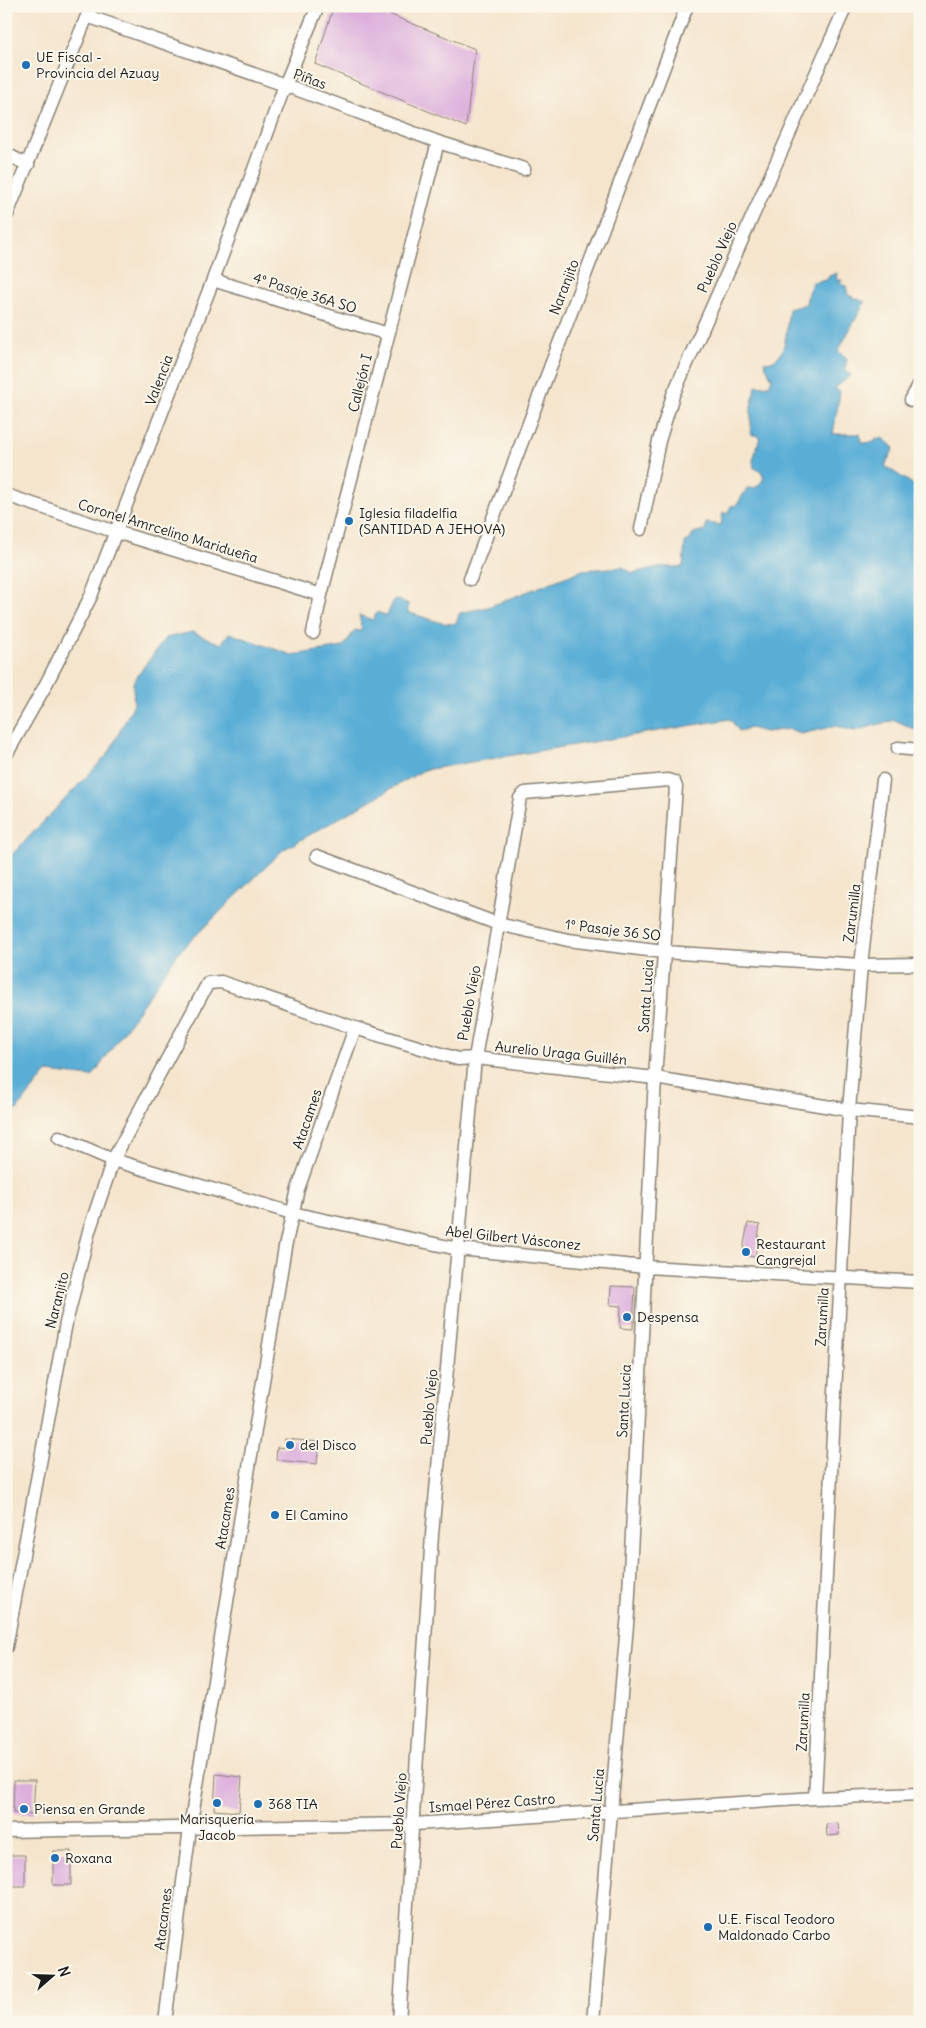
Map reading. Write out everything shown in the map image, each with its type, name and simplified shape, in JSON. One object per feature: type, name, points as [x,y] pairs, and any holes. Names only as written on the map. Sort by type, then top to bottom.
[{"type":"street","name":"Valencia","points":[[6,755],[44,688],[91,596],[213,280],[284,85],[318,6]]},
{"type":"street","name":"Naranjito","points":[[470,579],[687,6]]},
{"type":"street","name":"Pueblo Viejo","points":[[641,529],[658,441],[676,388],[846,6]]},
{"type":"street","name":"Piñas","points":[[89,11],[438,142],[524,169]]},
{"type":"street","points":[[6,217],[89,11]]},
{"type":"street","name":"Callejón I","points":[[313,633],[321,594],[438,142]]},
{"type":"street","points":[[6,154],[28,165]]},
{"type":"street","name":"4° Pasaje 36A SO","points":[[213,280],[388,334]]},
{"type":"street","points":[[911,400],[920,383]]},
{"type":"street","name":"Coronel Amrcelino Maridueña","points":[[6,495],[116,532],[321,594]]},
{"type":"street","points":[[898,748],[920,750]]},
{"type":"street","name":"Pueblo Viejo","points":[[399,2022],[414,1824],[432,1535],[475,1058],[520,798],[525,793],[668,780],[674,782]]},
{"type":"street","name":"Zarumilla","points":[[815,1798],[839,1277],[849,1110],[861,965],[883,780]]},
{"type":"street","name":"Santa Lucia","points":[[593,2022],[628,1613],[654,1078],[676,787],[674,782]]},
{"type":"street","name":"1º Pasaje 36 SO","points":[[317,856],[498,924],[568,940],[664,952],[861,965],[920,964]]},
{"type":"street","name":"Aurelio Uraga Guillén","points":[[208,983],[221,982],[355,1028],[458,1059],[475,1058],[654,1078],[849,1110],[920,1117]]},
{"type":"street","name":"Naranjito","points":[[6,1647],[66,1323],[89,1232],[113,1160],[208,983]]},
{"type":"street","name":"Atacames","points":[[166,2022],[190,1828],[284,1247],[298,1188],[355,1028]]},
{"type":"street","name":"Abel Gilbert Vásconez","points":[[58,1137],[113,1160],[292,1213],[458,1249],[646,1267],[920,1282]]},
{"type":"street","name":"Ismael Pérez Castro","points":[[6,1831],[414,1824],[815,1798],[920,1794]]},
{"type":"water","points":[[837,273],[836,280],[842,280],[840,284],[846,286],[848,295],[865,302],[838,351],[847,358],[845,370],[851,375],[835,388],[840,392],[833,434],[860,434],[861,443],[875,442],[876,438],[884,439],[894,448],[885,466],[914,485],[920,484],[920,732],[895,720],[854,731],[836,726],[801,734],[790,729],[765,732],[750,728],[739,731],[730,719],[424,770],[283,850],[179,952],[92,1077],[47,1072],[7,1122],[6,1127],[6,861],[108,754],[134,704],[133,683],[166,638],[192,632],[221,644],[229,633],[292,655],[343,647],[355,630],[362,631],[359,615],[373,620],[377,612],[387,616],[394,599],[409,604],[407,612],[442,623],[455,624],[460,613],[488,607],[583,570],[623,567],[632,573],[659,567],[683,567],[685,542],[689,541],[694,533],[705,532],[706,523],[721,525],[723,512],[727,514],[731,506],[737,505],[747,488],[756,487],[763,480],[764,477],[760,470],[754,468],[753,460],[760,437],[751,434],[751,406],[756,386],[769,385],[772,379],[764,362],[777,358],[781,353],[786,338],[789,309],[806,304],[813,282],[827,280],[829,276]]},
{"type":"building","points":[[334,6],[369,6],[475,49],[466,127],[315,64]]},
{"type":"building","points":[[748,1223],[760,1225],[755,1257],[742,1255]]},
{"type":"building","name":"Despensa","points":[[611,1286],[635,1287],[633,1329],[620,1328],[621,1306],[610,1305]]},
{"type":"building","points":[[285,1439],[319,1442],[317,1464],[276,1460],[277,1447],[284,1448]]},
{"type":"building","points":[[216,1774],[242,1777],[239,1812],[214,1810]]},
{"type":"building","points":[[14,1780],[35,1780],[33,1814],[13,1813]]},
{"type":"building","points":[[838,1823],[839,1835],[827,1836],[826,1824]]},
{"type":"building","points":[[53,1851],[71,1851],[71,1885],[53,1885]]},
{"type":"building","points":[[6,1855],[25,1855],[25,1886],[6,1886]]},
{"type":"place","name":"UE Fiscal - Provincia del Azuay","points":[[26,65]]},
{"type":"place","name":"Iglesia filadelfia (SANTIDAD A JEHOVA)","points":[[349,521]]},
{"type":"place","name":"Restaurant Cangrejal","points":[[746,1252]]},
{"type":"place","name":"Despensa","points":[[627,1317]]},
{"type":"place","name":"del Disco","points":[[290,1445]]},
{"type":"place","name":"El Camino","points":[[275,1515]]},
{"type":"place","name":"Marisquería Jacob","points":[[217,1803]]},
{"type":"place","name":"368 TIA","points":[[258,1804]]},
{"type":"place","name":"Piensa en Grande","points":[[24,1809]]},
{"type":"place","name":"Roxana","points":[[55,1858]]},
{"type":"place","name":"U.E. Fiscal Teodoro Maldonado Carbo","points":[[708,1927]]}]
